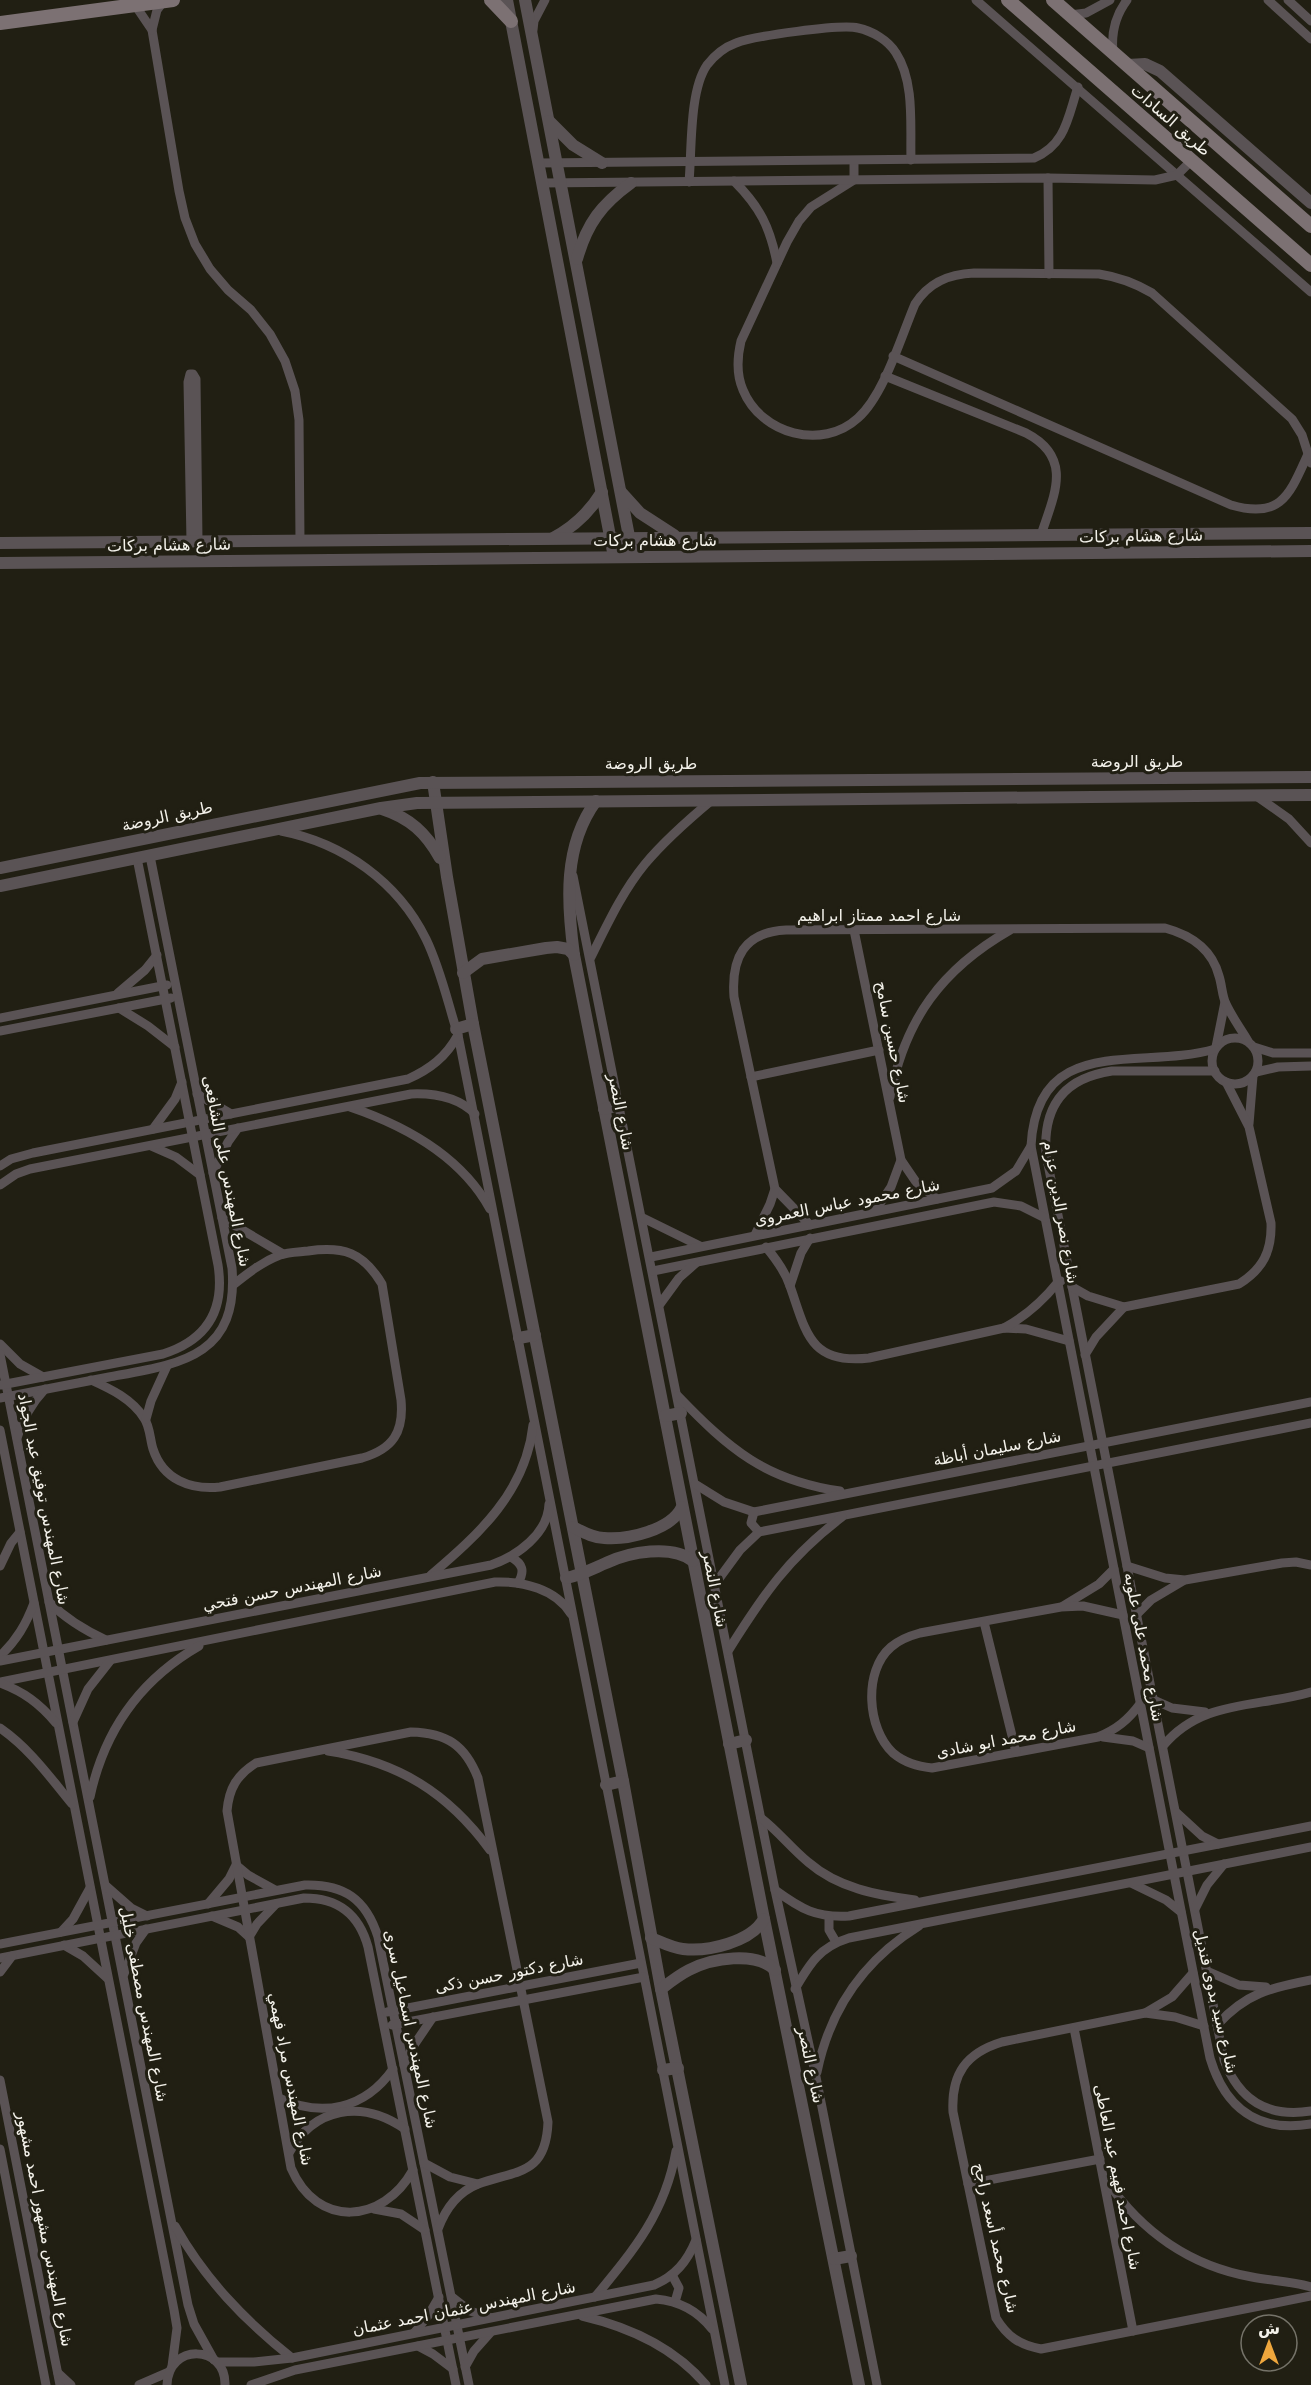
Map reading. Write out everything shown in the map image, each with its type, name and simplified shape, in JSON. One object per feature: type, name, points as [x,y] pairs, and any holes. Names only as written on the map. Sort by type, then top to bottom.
[{"type":"main road","points":[[491,0],[511,21]]},
{"type":"main road","name":"طريق السادات","points":[[1008,0],[1311,265]]},
{"type":"main road","points":[[0,23],[168,1]]},
{"type":"main road","name":"طريق السادات","points":[[1061,5],[1311,226]]},
{"type":"street","points":[[507,0],[614,557]]},
{"type":"street","points":[[525,0],[633,557]]},
{"type":"street","points":[[532,39],[534,21],[545,0]]},
{"type":"street","points":[[976,0],[1311,292]]},
{"type":"street","points":[[1061,5],[1086,13],[1110,0]]},
{"type":"street","points":[[1113,52],[1111,36],[1115,19],[1127,0]]},
{"type":"street","points":[[1268,0],[1311,39]]},
{"type":"street","points":[[1288,0],[1311,21]]},
{"type":"street","points":[[168,1],[154,20],[152,30],[185,218],[195,244],[210,268],[228,290],[251,310],[270,334],[285,361],[295,391],[299,420],[300,541]]},
{"type":"street","points":[[135,5],[152,30]]},
{"type":"street","points":[[690,182],[695,97],[699,80],[707,65],[719,52],[734,43],[751,39],[835,28],[857,28],[878,36],[895,51],[905,70],[908,88],[911,160]]},
{"type":"street","points":[[1128,65],[1145,64],[1160,71],[1311,204]]},
{"type":"street","points":[[538,163],[1034,158],[1051,149],[1062,134],[1078,87]]},
{"type":"street","points":[[548,120],[573,145],[602,163]]},
{"type":"street","points":[[1034,158],[1034,178]]},
{"type":"street","points":[[542,183],[1034,178],[1155,180],[1177,175],[1191,160]]},
{"type":"street","points":[[854,161],[854,180]]},
{"type":"street","points":[[1048,178],[1049,274]]},
{"type":"street","points":[[854,180],[811,207],[799,220],[744,332],[737,357],[738,374],[743,390],[751,405],[762,418],[776,427],[800,435],[826,434],[842,429],[856,420],[868,408],[885,376],[915,304],[921,294],[940,279],[956,274],[1099,274],[1136,283],[1152,293],[1292,419],[1302,435],[1311,463]]},
{"type":"street","points":[[734,181],[751,198],[764,218],[773,240],[777,263]]},
{"type":"street","points":[[576,263],[588,227],[615,194],[631,183]]},
{"type":"street","points":[[893,356],[1232,505],[1250,510],[1268,509],[1284,500],[1294,485],[1309,452]]},
{"type":"street","points":[[190,374],[193,374],[196,379],[195,542],[188,382],[190,374]]},
{"type":"street","points":[[885,376],[1039,440],[1049,450],[1056,462],[1056,490],[1041,535]]},
{"type":"street","points":[[976,413],[983,395]]},
{"type":"street","points":[[620,491],[646,518],[678,537]]},
{"type":"street","points":[[553,538],[586,515],[602,492]]},
{"type":"street","name":"شارع هشام بركات","points":[[0,543],[1311,533]]},
{"type":"street","points":[[973,536],[973,555]]},
{"type":"street","points":[[339,540],[340,560]]},
{"type":"street","points":[[87,542],[88,562]]},
{"type":"street","name":"شارع هشام بركات","points":[[0,563],[1311,551]]},
{"type":"street","name":"طريق الروضة","points":[[0,868],[390,787],[433,782],[1311,777]]},
{"type":"street","points":[[963,778],[964,797]]},
{"type":"street","points":[[1002,779],[1001,788],[1004,798]]},
{"type":"street","points":[[536,781],[536,801]]},
{"type":"street","points":[[433,782],[463,973],[623,1781],[661,1989],[741,2385]]},
{"type":"street","points":[[1255,795],[1289,819],[1311,843]]},
{"type":"street","points":[[0,886],[381,808],[435,802],[1311,795]]},
{"type":"street","points":[[591,957],[624,894],[643,866],[666,840],[713,800]]},
{"type":"street","name":"شارع النصر","points":[[596,801],[583,824],[571,863],[568,907],[574,955],[729,1744],[859,2385]]},
{"type":"street","points":[[381,808],[400,815],[417,826],[441,858],[447,877]]},
{"type":"street","points":[[276,830],[313,839],[349,856],[376,875],[399,898],[418,925],[432,954],[457,1032],[725,2385]]},
{"type":"street","name":"شارع المهندس على الشافعى","points":[[3,1385],[179,1349],[205,1328],[214,1314],[219,1298],[220,1281],[157,955],[143,857]]},
{"type":"street","name":"شارع المهندس على الشافعى","points":[[4,1397],[166,1366],[196,1354],[209,1344],[220,1331],[227,1317],[233,1285],[222,1218],[175,983],[143,857]]},
{"type":"street","points":[[571,863],[775,1890],[878,2384]]},
{"type":"street","name":"شارع احمد ممتاز ابراهيم","points":[[775,1189],[734,997],[733,977],[735,964],[749,942],[773,931],[1165,928],[1193,939],[1213,961],[1219,974],[1225,1002],[1251,1044]]},
{"type":"street","points":[[889,1101],[895,1070],[907,1036],[920,1012],[938,987],[960,964],[985,945],[1012,929]]},
{"type":"street","name":"شارع حسين سامح","points":[[854,930],[901,1160],[916,1182],[936,1199]]},
{"type":"street","points":[[463,973],[482,959],[546,948],[568,949],[574,955]]},
{"type":"street","points":[[116,995],[131,984],[157,955]]},
{"type":"street","points":[[0,1018],[175,983]]},
{"type":"street","points":[[0,1031],[178,997]]},
{"type":"street","name":"شارع احمد ممتاز ابراهيم","points":[[1216,1048],[1225,1002]]},
{"type":"street","points":[[120,1008],[175,1047]]},
{"type":"street","points":[[0,1166],[12,1159],[33,1153],[408,1079],[445,1056],[457,1032],[473,1024]]},
{"type":"street","points":[[1004,1328],[1025,1316],[1043,1301],[1058,1282],[1071,1283],[1088,1296],[1124,1307],[1239,1284],[1251,1276],[1262,1266],[1269,1252],[1272,1238],[1270,1223],[1249,1126],[1227,1082],[1215,1071],[1212,1061],[1216,1048],[1229,1039],[1235,1038],[1273,1053],[1311,1053]]},
{"type":"street","points":[[1249,1126],[1254,1074],[1258,1059],[1251,1044]]},
{"type":"street","name":"شارع نصر الدين عزام","points":[[1090,1445],[1031,1146],[1036,1111],[1045,1095],[1057,1082],[1071,1071],[1088,1063],[1178,1056],[1216,1048]]},
{"type":"street","points":[[751,1077],[879,1050]]},
{"type":"street","points":[[1227,1082],[1239,1084],[1254,1074],[1278,1067],[1311,1066]]},
{"type":"street","name":"شارع نصر الدين عزام","points":[[1103,1443],[1046,1154],[1045,1136],[1048,1119],[1055,1104],[1066,1090],[1079,1080],[1095,1073],[1158,1069],[1215,1071]]},
{"type":"street","points":[[153,1130],[170,1107],[182,1082]]},
{"type":"street","points":[[197,1094],[231,1114]]},
{"type":"street","points":[[0,1185],[16,1174],[30,1169],[411,1094],[426,1094],[454,1100],[467,1106],[475,1114]]},
{"type":"street","points":[[604,1109],[620,1105]]},
{"type":"street","points":[[347,1107],[398,1126],[434,1148],[459,1168],[481,1192],[495,1219]]},
{"type":"street","points":[[213,1173],[228,1142],[238,1128]]},
{"type":"street","points":[[149,1146],[176,1157],[200,1175]]},
{"type":"street","name":"شارع محمود عباس العمروى","points":[[651,1257],[993,1188],[1016,1171],[1031,1146]]},
{"type":"street","points":[[875,1212],[891,1186],[901,1160]]},
{"type":"street","points":[[993,1188],[997,1195],[994,1202]]},
{"type":"street","points":[[755,1236],[775,1189],[810,1225]]},
{"type":"street","name":"شارع محمود عباس العمروى","points":[[653,1271],[994,1202],[1021,1206],[1045,1218]]},
{"type":"street","points":[[222,1218],[283,1254]]},
{"type":"street","points":[[643,1218],[700,1246]]},
{"type":"street","points":[[790,1286],[801,1253],[810,1238]]},
{"type":"street","points":[[766,1247],[784,1272],[804,1329],[819,1346],[838,1357],[869,1358],[1004,1328],[1026,1329],[1069,1341]]},
{"type":"street","points":[[166,1366],[146,1419],[153,1451],[161,1466],[180,1481],[204,1489],[220,1487],[362,1458],[377,1453],[390,1444],[399,1431],[402,1415],[382,1284],[374,1271],[363,1260],[349,1252],[334,1249],[283,1254],[257,1267],[233,1285]]},
{"type":"street","points":[[660,1304],[679,1278],[701,1260]]},
{"type":"street","points":[[1085,1355],[1096,1337],[1124,1307]]},
{"type":"street","points":[[519,1338],[535,1335]]},
{"type":"street","points":[[0,1344],[20,1364],[43,1377]]},
{"type":"street","name":"شارع المهندس توفيق عبد الجواد","points":[[0,1354],[4,1397],[17,1440],[58,1649]]},
{"type":"street","points":[[91,1380],[121,1396],[146,1419]]},
{"type":"street","points":[[17,1440],[27,1412],[45,1389]]},
{"type":"street","points":[[678,1396],[726,1444],[754,1463],[784,1478],[848,1493]]},
{"type":"street","name":"شارع سليمان أباظة","points":[[695,1484],[724,1502],[754,1512],[1311,1402]]},
{"type":"street","points":[[431,1575],[477,1535],[503,1503],[522,1467],[528,1448],[533,1427],[532,1408]]},
{"type":"street","points":[[664,1416],[681,1413]]},
{"type":"street","points":[[715,1584],[740,1550],[759,1532],[1311,1423]]},
{"type":"street","name":"شارع المهندس توفيق عبد الجواد","points":[[0,1430],[43,1652]]},
{"type":"street","name":"شارع محمد على علوبه","points":[[1103,1443],[1184,1851]]},
{"type":"street","name":"شارع محمد على علوبه","points":[[1090,1445],[1170,1854]]},
{"type":"street","name":"شارع المهندس حسن فتحي","points":[[0,1661],[491,1565],[512,1557],[528,1545],[549,1512],[549,1493]]},
{"type":"street","points":[[573,1527],[602,1538],[616,1538],[654,1530],[667,1524],[677,1516],[682,1507]]},
{"type":"street","points":[[754,1512],[751,1523],[759,1532]]},
{"type":"street","points":[[728,1651],[761,1598],[779,1575],[813,1539],[845,1515]]},
{"type":"street","points":[[0,1566],[11,1543],[20,1532]]},
{"type":"street","points":[[566,1578],[582,1575],[617,1558],[658,1551],[685,1554],[693,1561]]},
{"type":"street","points":[[512,1557],[523,1568],[518,1583]]},
{"type":"street","points":[[1127,1566],[1155,1576],[1185,1580],[1282,1563],[1311,1564]]},
{"type":"street","name":"شارع محمد ابو شادى","points":[[1061,1607],[1090,1590],[1114,1569]]},
{"type":"street","points":[[1137,1614],[1159,1594],[1185,1580]]},
{"type":"street","name":"شارع المهندس حسن فتحي","points":[[0,1683],[495,1582],[536,1587],[566,1605],[574,1619]]},
{"type":"street","points":[[49,1602],[66,1618],[106,1640]]},
{"type":"street","points":[[0,1656],[25,1625],[34,1603]]},
{"type":"street","name":"شارع محمد ابو شادى","points":[[1123,1615],[1083,1606],[1061,1607],[920,1633],[904,1638],[890,1648],[879,1661],[873,1677],[873,1710],[878,1730],[892,1752],[903,1761],[917,1766],[932,1768],[1098,1737],[1115,1737],[1149,1748]]},
{"type":"street","points":[[984,1622],[1016,1752]]},
{"type":"street","points":[[89,1802],[95,1773],[119,1719],[137,1695],[158,1674],[181,1656],[207,1641]]},
{"type":"street","name":"شارع المهندس مصطفى خليل","points":[[58,1649],[188,2305],[194,2324],[224,2374],[225,2385]]},
{"type":"street","name":"شارع المهندس مصطفى خليل","points":[[43,1652],[177,2328],[167,2385]]},
{"type":"street","points":[[73,1722],[88,1689],[111,1660]]},
{"type":"street","points":[[0,1683],[28,1696],[42,1706],[58,1725]]},
{"type":"street","points":[[1154,1700],[1172,1708],[1191,1712],[1210,1712],[1311,1692]]},
{"type":"street","name":"شارع محمد ابو شادى","points":[[1098,1737],[1115,1730],[1129,1719],[1140,1704]]},
{"type":"street","points":[[1163,1746],[1184,1725],[1210,1712]]},
{"type":"street","points":[[0,1728],[24,1746],[44,1767],[74,1807]]},
{"type":"street","name":"شارع المهندس مراد فهمي","points":[[413,2170],[397,2194],[385,2203],[358,2212],[343,2212],[316,2202],[305,2193],[291,2168],[227,1811],[228,1796],[234,1782],[256,1763],[411,1732],[429,1732],[446,1738],[461,1748],[472,1762],[478,1779],[522,2000]]},
{"type":"street","points":[[729,1744],[746,1740]]},
{"type":"street","points":[[320,1750],[354,1755],[418,1781],[472,1825],[493,1853]]},
{"type":"street","points":[[606,1785],[623,1781]]},
{"type":"street","points":[[1176,1812],[1188,1825],[1218,1844]]},
{"type":"street","points":[[761,1818],[777,1830],[809,1864],[829,1877],[873,1894],[923,1902]]},
{"type":"street","points":[[775,1890],[810,1912],[829,1917],[849,1916],[1311,1826]]},
{"type":"street","points":[[795,1989],[806,1969],[819,1953],[836,1942],[1311,1847]]},
{"type":"street","name":"شارع سيد بدوى قنديل","points":[[1184,1851],[1224,2060],[1229,2075],[1249,2098],[1277,2112],[1311,2111]]},
{"type":"street","name":"شارع سيد بدوى قنديل","points":[[1170,1854],[1204,2026],[1215,2076],[1221,2089],[1253,2118],[1267,2123],[1296,2127],[1311,2124]]},
{"type":"street","points":[[1195,1909],[1207,1885],[1224,1864]]},
{"type":"street","points":[[208,1904],[229,1880],[236,1865],[275,1891]]},
{"type":"street","points":[[1131,1882],[1166,1900],[1181,1912]]},
{"type":"street","name":"شارع المهندس اسماعيل سرى","points":[[2,1942],[305,1885],[322,1884],[345,1892],[364,1907],[373,1921],[378,1937],[469,2385]]},
{"type":"street","points":[[105,1885],[124,1903],[147,1916]]},
{"type":"street","points":[[61,1932],[73,1919],[90,1888]]},
{"type":"street","name":"شارع المهندس اسماعيل سرى","points":[[0,1958],[304,1898],[319,1898],[340,1905],[357,1920],[368,1947],[456,2385]]},
{"type":"street","points":[[211,1916],[238,1927],[249,1937],[256,1924],[278,1903]]},
{"type":"street","points":[[829,1917],[829,1930],[836,1942]]},
{"type":"street","points":[[651,1938],[682,1949],[696,1949],[735,1942],[747,1937],[758,1929],[764,1919]]},
{"type":"street","points":[[816,2078],[828,2030],[851,1988],[884,1951],[924,1923]]},
{"type":"street","points":[[123,1976],[128,1959],[146,1929]]},
{"type":"street","points":[[64,1945],[96,1965],[108,1979]]},
{"type":"street","points":[[0,1972],[12,1956]]},
{"type":"street","points":[[661,1989],[688,1970],[701,1965],[740,1958],[754,1958],[767,1962],[775,1970]]},
{"type":"street","name":"شارع دكتور حسن ذكى","points":[[382,2013],[641,1963]]},
{"type":"street","points":[[1207,1971],[1239,1984],[1275,1987]]},
{"type":"street","name":"شارع محمد أسعد راجح","points":[[1145,2013],[1172,1996],[1193,1973]]},
{"type":"street","name":"شارع دكتور حسن ذكى","points":[[384,2026],[644,1977]]},
{"type":"street","points":[[1217,2025],[1243,2001],[1275,1987],[1311,1980]]},
{"type":"street","points":[[438,2229],[449,2207],[467,2190],[478,2184],[523,2171],[540,2155],[548,2134],[548,2122],[522,2000]]},
{"type":"street","name":"شارع محمد أسعد راجح","points":[[1204,2026],[1175,2017],[1145,2013],[987,2046],[963,2067],[955,2081],[952,2112],[996,2318],[1003,2330],[1014,2340],[1041,2349],[1311,2296]]},
{"type":"street","points":[[404,2065],[412,2048],[433,2017]]},
{"type":"street","name":"شارع احمد فهيم عبد العاطى","points":[[1074,2028],[1133,2331]]},
{"type":"street","points":[[663,2070],[678,2068]]},
{"type":"street","points":[[289,2154],[297,2138],[310,2125],[371,2093],[393,2069]]},
{"type":"street","name":"شارع المهندس مشهور احمد مشهور","points":[[0,2080],[60,2385]]},
{"type":"street","points":[[279,2098],[309,2108],[376,2113],[405,2128]]},
{"type":"street","points":[[595,2297],[649,2228],[667,2189],[677,2146]]},
{"type":"street","name":"شارع المهندس مشهور احمد مشهور","points":[[0,2152],[46,2385]]},
{"type":"street","points":[[968,2184],[1100,2159]]},
{"type":"street","points":[[424,2163],[450,2177],[478,2184]]},
{"type":"street","points":[[1103,2177],[1118,2199],[1136,2218],[1178,2251],[1227,2272],[1311,2287]]},
{"type":"street","points":[[0,2190],[9,2196]]},
{"type":"street","name":"شارع المهندس مراد فهمي","points":[[372,2209],[401,2214],[425,2230]]},
{"type":"street","points":[[171,2218],[189,2251],[223,2295],[262,2335],[292,2358]]},
{"type":"street","name":"شارع المهندس عثمان احمد عثمان","points":[[170,2369],[188,2354],[202,2354],[216,2361],[272,2361],[654,2285],[672,2275],[691,2253],[696,2240]]},
{"type":"street","points":[[834,2259],[852,2256]]},
{"type":"street","points":[[672,2275],[679,2288],[675,2302],[692,2310],[714,2331]]},
{"type":"street","points":[[414,2333],[428,2316],[439,2296]]},
{"type":"street","points":[[451,2296],[470,2311],[492,2317]]},
{"type":"street","name":"شارع المهندس عثمان احمد عثمان","points":[[251,2385],[273,2376],[656,2299],[675,2302]]},
{"type":"street","points":[[576,2315],[622,2328],[657,2344],[680,2360],[706,2385]]},
{"type":"street","points":[[177,2328],[187,2331],[194,2324]]},
{"type":"street","points":[[465,2367],[474,2351],[492,2332]]},
{"type":"street","points":[[418,2346],[440,2358],[453,2369]]},
{"type":"street","points":[[272,2361],[268,2369],[273,2376]]},
{"type":"street","points":[[140,2385],[170,2369]]},
{"type":"street","points":[[58,2373],[71,2385]]},
{"type":"street","points":[[39,2385],[44,2375]]}]
